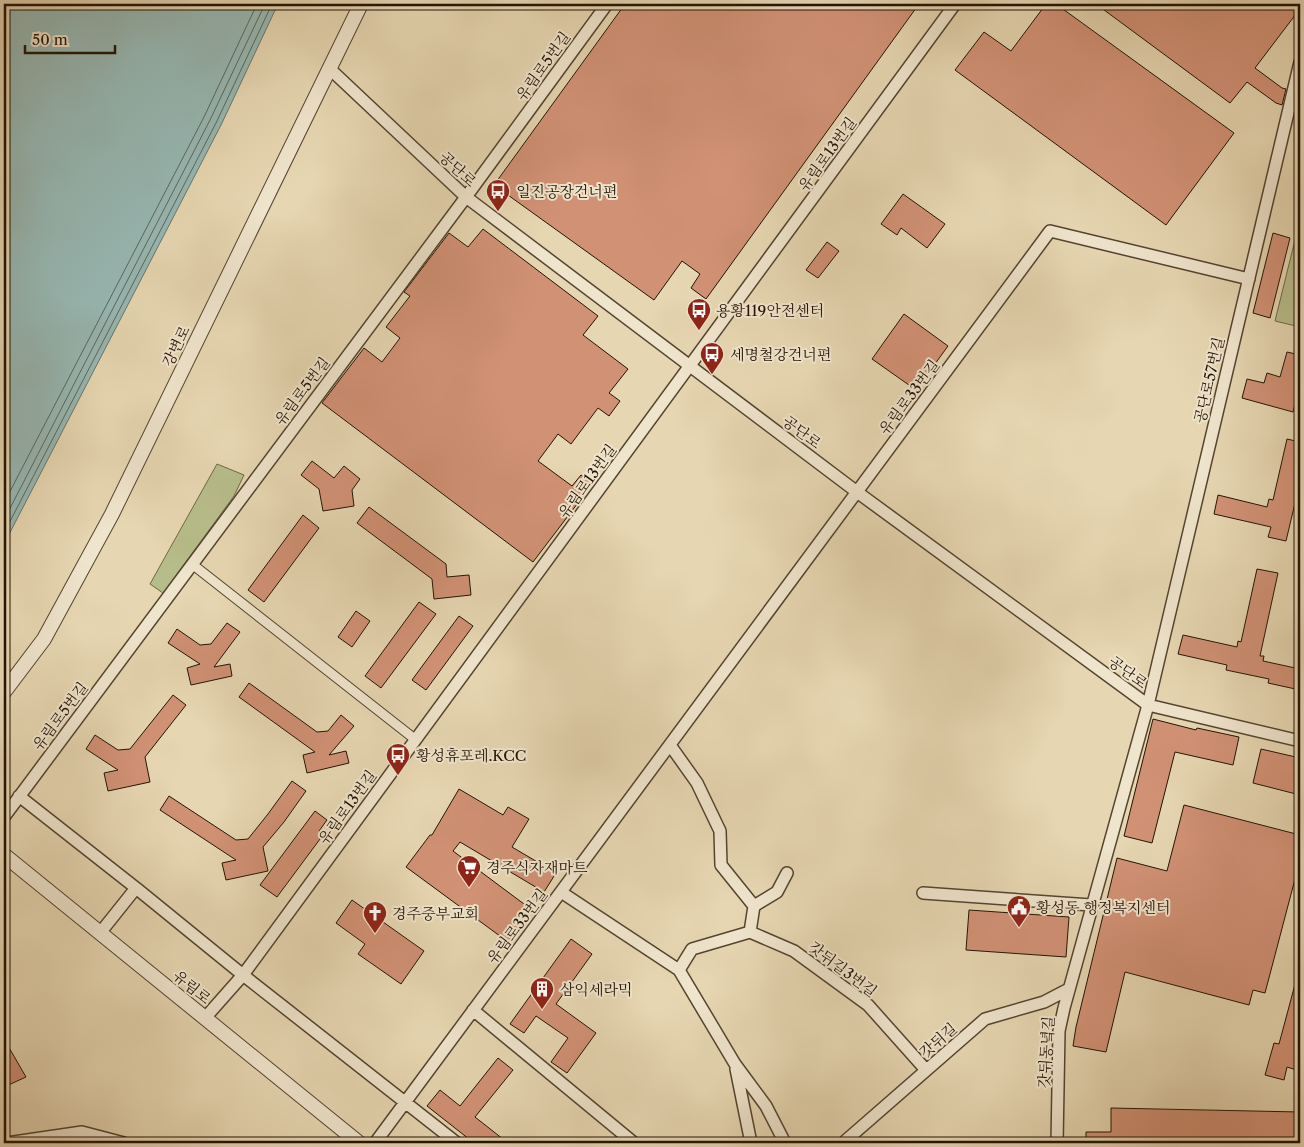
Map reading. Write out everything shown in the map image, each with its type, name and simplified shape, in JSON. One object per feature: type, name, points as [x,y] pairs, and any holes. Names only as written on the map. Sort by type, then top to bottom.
[{"type":"street","name":"강변로","points":[[4,692],[44,639],[112,514],[361,4]]},
{"type":"street","name":"유림로5번길","points":[[4,818],[608,4]]},
{"type":"street","name":"유림로13번길","points":[[205,1018],[243,975],[955,4]]},
{"type":"street","name":"공단로57번길","points":[[1148,705],[1300,62]]},
{"type":"street","name":"공단로","points":[[330,69],[466,197],[857,492],[1148,705],[1300,741]]},
{"type":"street","name":"유림로33번길","points":[[375,1143],[1050,232],[1249,279]]},
{"type":"street","points":[[192,564],[416,740]]},
{"type":"street","name":"갓뒤동녘길","points":[[1057,1143],[1059,1031],[1091,905],[1148,705]]},
{"type":"street","points":[[670,745],[697,783],[720,831],[721,865],[754,906],[750,932],[692,949],[679,970]]},
{"type":"street","points":[[19,796],[243,975],[458,1143]]},
{"type":"street","name":"유림로","points":[[4,855],[359,1143]]},
{"type":"street","points":[[754,906],[777,892],[787,873]]},
{"type":"street","points":[[100,933],[136,888]]},
{"type":"street","points":[[561,892],[679,970],[735,1064],[766,1106],[785,1143]]},
{"type":"street","points":[[923,893],[1091,905]]},
{"type":"street","name":"갓뒤길3번길","points":[[750,932],[794,951],[868,1005],[926,1070]]},
{"type":"street","name":"갓뒤길","points":[[843,1143],[985,1019],[1044,1002],[1069,989]]},
{"type":"street","points":[[473,1010],[634,1143]]},
{"type":"street","points":[[735,1064],[751,1143]]},
{"type":"street","points":[[7,1143],[82,1132],[124,1143]]},
{"type":"green space","points":[[1295,240],[1300,241],[1300,327],[1275,321]]},
{"type":"green space","points":[[217,464],[244,475],[234,496],[163,593],[150,584]]},
{"type":"water","points":[[4,4],[278,4],[221,125],[4,544]]},
{"type":"building","points":[[625,4],[919,4],[706,299],[691,288],[700,274],[682,261],[654,300],[494,185]]},
{"type":"building","points":[[1046,4],[1056,4],[1234,133],[1166,225],[955,70],[984,32],[1011,51]]},
{"type":"building","points":[[1096,4],[1291,4],[1299,10],[1255,68],[1286,89],[1282,105],[1276,103],[1247,82],[1230,103]]},
{"type":"building","points":[[903,194],[945,224],[927,248],[901,228],[897,235],[881,224]]},
{"type":"building","points":[[483,229],[598,316],[583,335],[628,369],[609,393],[620,401],[609,416],[598,408],[571,444],[558,434],[538,461],[572,486],[581,475],[591,482],[582,494],[584,495],[533,562],[322,403],[364,348],[382,362],[400,338],[386,327],[410,296],[404,292],[449,233],[468,247]]},
{"type":"building","points":[[1273,233],[1290,238],[1270,318],[1253,313]]},
{"type":"building","points":[[827,242],[839,251],[818,278],[806,270]]},
{"type":"building","points":[[904,314],[948,346],[916,390],[872,359]]},
{"type":"building","points":[[1287,352],[1300,355],[1300,385],[1293,412],[1242,398],[1247,379],[1264,383],[1267,373],[1280,377]]},
{"type":"building","points":[[1287,439],[1300,442],[1300,482],[1286,541],[1268,537],[1271,527],[1214,514],[1218,495],[1267,507],[1269,499],[1273,500]]},
{"type":"building","points":[[312,461],[334,478],[344,466],[360,479],[352,490],[354,506],[323,511],[319,489],[301,475]]},
{"type":"building","points":[[369,507],[446,564],[447,577],[469,575],[471,595],[434,599],[432,579],[357,523]]},
{"type":"building","points":[[303,515],[319,528],[264,602],[248,590]]},
{"type":"building","points":[[1257,569],[1278,573],[1260,656],[1264,656],[1263,661],[1300,669],[1300,690],[1268,683],[1269,679],[1226,670],[1227,665],[1178,654],[1183,635],[1237,647],[1238,641],[1241,642]]},
{"type":"building","points":[[419,602],[436,614],[381,688],[365,676]]},
{"type":"building","points":[[356,611],[370,621],[352,647],[338,637]]},
{"type":"building","points":[[459,616],[473,626],[426,690],[412,680]]},
{"type":"building","points":[[227,623],[240,632],[214,667],[230,664],[232,676],[191,685],[187,668],[200,664],[168,643],[177,629],[200,645],[211,644]]},
{"type":"building","points":[[249,683],[317,732],[328,731],[341,715],[354,726],[329,755],[346,751],[349,763],[307,773],[303,755],[315,752],[239,697]]},
{"type":"building","points":[[173,695],[186,705],[145,757],[150,782],[108,791],[104,773],[118,770],[86,749],[95,735],[118,750],[130,749]]},
{"type":"building","points":[[1153,719],[1196,730],[1197,728],[1239,737],[1233,765],[1175,752],[1152,843],[1124,836]]},
{"type":"building","points":[[1261,749],[1300,758],[1300,795],[1253,783]]},
{"type":"building","points":[[292,781],[306,791],[263,847],[268,871],[226,880],[222,863],[236,860],[160,810],[169,796],[236,840],[248,839]]},
{"type":"building","points":[[459,789],[503,815],[508,807],[529,819],[512,847],[556,873],[544,892],[460,842],[453,851],[532,910],[508,942],[406,867],[430,835],[432,835]]},
{"type":"building","points":[[1184,805],[1300,835],[1300,860],[1265,993],[1253,990],[1249,1005],[1125,972],[1106,1052],[1073,1046],[1117,858],[1167,871]]},
{"type":"building","points":[[315,811],[327,820],[319,831],[323,835],[277,897],[260,885]]},
{"type":"building","name":"경주중부교회","points":[[352,900],[424,951],[401,984],[358,954],[365,944],[336,923]]},
{"type":"building","points":[[969,910],[1069,917],[1066,957],[966,950]]},
{"type":"building","name":"삼익세라믹","points":[[571,939],[592,954],[556,1004],[596,1033],[567,1073],[551,1062],[568,1038],[536,1016],[524,1033],[510,1024]]},
{"type":"building","points":[[1297,977],[1300,977],[1300,1071],[1287,1067],[1284,1080],[1265,1075],[1274,1043],[1279,1044]]},
{"type":"building","points":[[4,1039],[26,1077],[4,1087]]},
{"type":"building","points":[[498,1058],[513,1070],[475,1117],[508,1143],[474,1143],[427,1106],[440,1090],[460,1106]]},
{"type":"building","points":[[1111,1108],[1300,1112],[1300,1143],[1086,1143],[1086,1132],[1111,1132]]},
{"type":"place","name":"일진공장건너편","points":[[498,212]]},
{"type":"place","name":"용황119안전센터","points":[[699,331]]},
{"type":"place","name":"세명철강건너편","points":[[712,375]]},
{"type":"place","name":"황성휴포레.KCC","points":[[398,776]]},
{"type":"place","name":"경주식자재마트","points":[[469,888]]},
{"type":"place","name":"황성동 행정복지센터","points":[[1019,928]]},
{"type":"place","name":"경주중부교회","points":[[375,934]]},
{"type":"place","name":"삼익세라믹","points":[[542,1010]]}]
